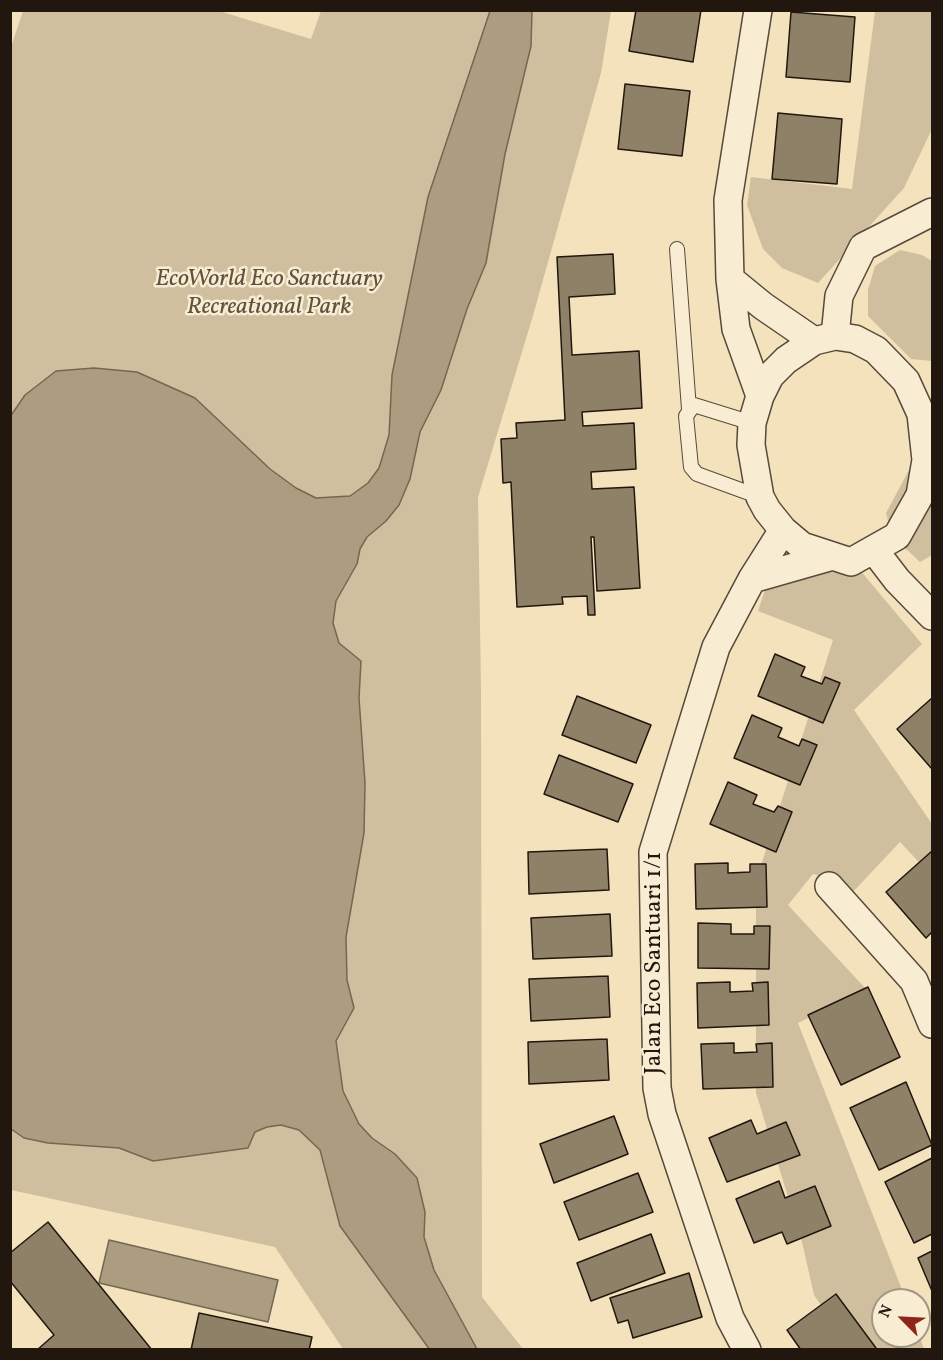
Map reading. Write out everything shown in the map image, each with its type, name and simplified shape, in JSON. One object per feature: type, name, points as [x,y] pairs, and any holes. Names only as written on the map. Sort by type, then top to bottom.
[{"type":"street","points":[[758,10],[728,201],[730,279],[736,329],[760,396]]},
{"type":"street","points":[[839,296],[876,350],[906,381],[927,414],[929,459],[920,495],[897,536],[851,562],[829,557],[802,546],[783,530],[767,510],[760,497],[751,445],[752,423],[760,396],[770,376],[786,360],[825,338],[839,296],[863,247],[932,213]]},
{"type":"street","points":[[730,279],[763,306],[825,338],[855,339],[876,350]]},
{"type":"street","name":"Jalan Eco Santuari 1/1","points":[[747,1350],[730,1318],[662,1114],[657,1088],[653,852],[716,647],[752,579],[783,530]]},
{"type":"street","points":[[874,550],[897,580],[930,608]]},
{"type":"street","points":[[752,579],[829,557]]},
{"type":"street","points":[[829,886],[933,1001]]},
{"type":"street","points":[[914,981],[933,1024]]},
{"type":"lane","points":[[677,249],[691,467],[703,478],[760,497]]},
{"type":"lane","points":[[689,409],[694,405],[752,423]]},
{"type":"green space","name":"EcoWorld Eco Sanctuary Recreational Park","points":[[23,11],[219,11],[311,39],[321,11],[611,11],[601,73],[532,319],[478,497],[481,690],[482,1297],[523,1349],[343,1349],[275,1247],[11,1190],[10,50]]},
{"type":"green space","points":[[875,11],[932,11],[932,129],[904,188],[818,283],[782,268],[763,249],[747,205],[751,177],[852,189]]},
{"type":"green space","points":[[900,250],[922,255],[932,261],[932,361],[911,359],[868,316],[868,290],[875,266]]},
{"type":"green space","points":[[932,450],[932,555],[920,562],[892,536],[886,513],[916,457]]},
{"type":"green space","points":[[854,563],[922,644],[854,710],[932,824],[932,876],[900,842],[849,896],[824,877],[813,874],[788,905],[866,989],[798,1023],[901,1288],[871,1288],[871,1348],[924,1349],[851,1349],[814,1295],[802,1242],[756,1093],[756,881],[833,640],[758,611],[773,566]]},
{"type":"shaded area","points":[[490,11],[532,11],[531,46],[505,154],[486,263],[467,309],[441,390],[420,432],[410,479],[399,505],[386,521],[367,537],[360,549],[357,564],[336,601],[333,623],[339,643],[361,661],[359,698],[365,783],[364,833],[346,937],[347,980],[354,1008],[336,1041],[343,1091],[359,1124],[372,1138],[395,1154],[417,1178],[425,1212],[424,1237],[434,1270],[477,1349],[430,1350],[340,1226],[320,1150],[299,1130],[281,1125],[267,1127],[255,1132],[248,1148],[153,1161],[119,1148],[48,1143],[24,1138],[11,1129],[10,417],[25,395],[56,371],[94,368],[137,372],[195,398],[270,469],[296,488],[316,498],[350,496],[368,483],[379,468],[389,435],[392,375],[428,197]]},
{"type":"shaded area","points":[[109,1240],[278,1280],[268,1322],[99,1283]]},
{"type":"building","points":[[636,10],[701,10],[693,62],[629,51]]},
{"type":"building","points":[[791,12],[855,17],[850,82],[786,77]]},
{"type":"building","points":[[625,84],[690,91],[682,156],[618,149]]},
{"type":"building","points":[[778,113],[842,119],[837,184],[772,179]]},
{"type":"building","points":[[613,254],[615,294],[569,297],[572,355],[639,351],[642,408],[582,412],[583,426],[634,423],[636,469],[591,472],[592,489],[634,487],[640,588],[597,591],[594,537],[591,537],[595,615],[588,615],[587,596],[562,597],[563,604],[517,607],[511,482],[503,483],[501,439],[517,438],[516,423],[565,420],[557,257]]},
{"type":"building","points":[[775,654],[805,667],[801,676],[822,684],[825,677],[840,683],[823,723],[758,696]]},
{"type":"building","points":[[577,696],[651,725],[636,763],[562,735]]},
{"type":"building","points":[[932,698],[932,769],[897,729]]},
{"type":"building","points":[[752,715],[782,728],[778,737],[799,746],[802,739],[817,745],[800,785],[734,758]]},
{"type":"building","points":[[559,755],[633,784],[618,822],[544,794]]},
{"type":"building","points":[[728,782],[757,795],[753,804],[774,812],[778,806],[792,812],[776,852],[710,824]]},
{"type":"building","points":[[607,849],[609,890],[529,894],[528,852]]},
{"type":"building","points":[[932,851],[932,932],[926,938],[886,892]]},
{"type":"building","points":[[728,863],[728,873],[750,872],[750,864],[766,864],[767,907],[696,909],[695,864]]},
{"type":"building","points":[[610,914],[612,956],[533,959],[531,918]]},
{"type":"building","points":[[698,923],[731,924],[731,934],[754,934],[754,926],[770,926],[769,969],[698,968]]},
{"type":"building","points":[[608,976],[610,1017],[531,1021],[529,979]]},
{"type":"building","points":[[730,982],[730,992],[753,991],[752,983],[768,982],[769,1025],[698,1028],[697,983]]},
{"type":"building","points":[[868,987],[900,1057],[841,1085],[808,1015]]},
{"type":"building","points":[[607,1039],[609,1080],[529,1084],[528,1042]]},
{"type":"building","points":[[734,1043],[734,1053],[757,1052],[756,1044],[772,1043],[773,1087],[703,1089],[701,1044]]},
{"type":"building","points":[[906,1082],[932,1145],[879,1170],[850,1108]]},
{"type":"building","points":[[614,1116],[628,1154],[554,1183],[540,1144]]},
{"type":"building","points":[[751,1120],[757,1134],[786,1122],[800,1155],[727,1182],[709,1138]]},
{"type":"building","points":[[932,1158],[932,1234],[914,1243],[885,1182]]},
{"type":"building","points":[[638,1173],[653,1212],[579,1240],[564,1202]]},
{"type":"building","points":[[779,1181],[785,1198],[815,1186],[831,1226],[787,1244],[782,1232],[754,1243],[736,1199]]},
{"type":"building","points":[[48,1222],[152,1350],[37,1350],[54,1335],[10,1281],[10,1253]]},
{"type":"building","points":[[651,1234],[665,1273],[591,1301],[577,1263]]},
{"type":"building","points":[[932,1251],[932,1291],[931,1288],[918,1258]]},
{"type":"building","points":[[689,1273],[702,1317],[633,1338],[628,1320],[618,1323],[610,1298]]},
{"type":"building","points":[[836,1294],[871,1341],[871,1348],[876,1348],[874,1350],[801,1350],[787,1330]]},
{"type":"building","points":[[199,1313],[312,1337],[309,1350],[191,1350]]}]
